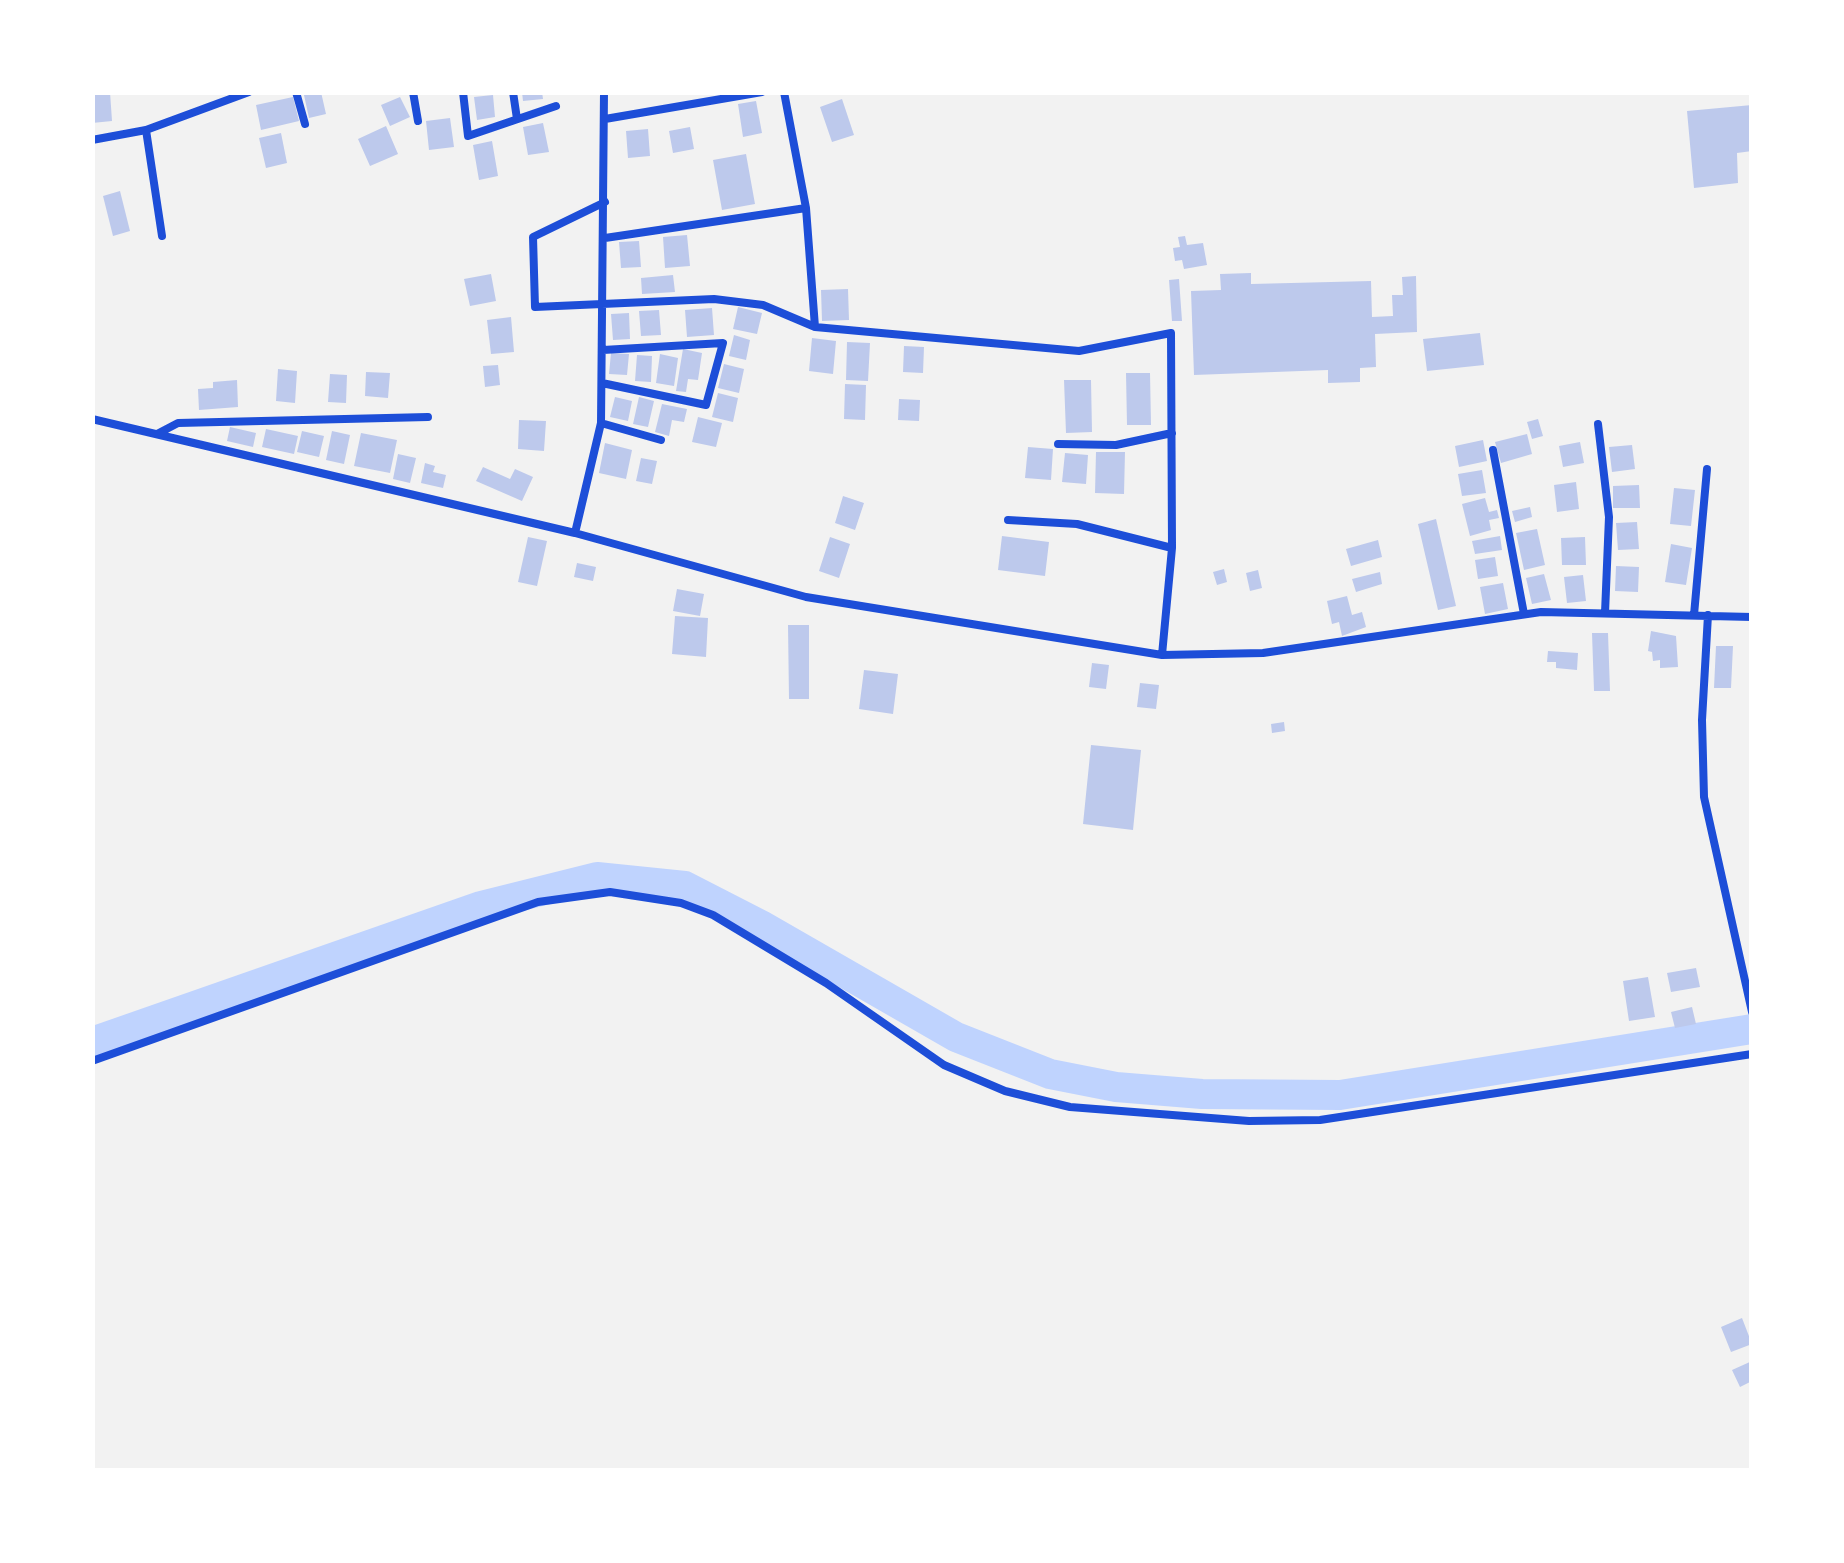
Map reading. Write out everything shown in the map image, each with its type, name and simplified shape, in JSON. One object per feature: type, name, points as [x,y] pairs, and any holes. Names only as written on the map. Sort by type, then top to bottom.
[{"type":"street","points":[[92,140],[146,130],[249,92]]},
{"type":"street","points":[[296,92],[305,124]]},
{"type":"street","points":[[413,92],[418,121]]},
{"type":"street","points":[[463,92],[468,136],[556,106]]},
{"type":"street","points":[[512,92],[517,119]]},
{"type":"street","points":[[575,533],[600,423],[604,92]]},
{"type":"street","points":[[605,120],[762,92]]},
{"type":"street","points":[[784,92],[806,208],[815,327]]},
{"type":"street","points":[[146,130],[162,236]]},
{"type":"street","points":[[604,202],[533,237],[535,307],[714,299],[763,305],[815,327],[1079,351],[1171,333],[1172,548],[1162,655]]},
{"type":"street","points":[[604,238],[806,208]]},
{"type":"street","points":[[602,383],[706,405],[723,343],[603,350]]},
{"type":"street","points":[[156,434],[178,423],[428,417]]},
{"type":"street","points":[[92,419],[575,533],[806,596],[1162,655],[1263,653],[1524,614],[1752,617]]},
{"type":"street","points":[[600,423],[661,440]]},
{"type":"street","points":[[1598,424],[1609,517],[1604,613]]},
{"type":"street","points":[[1058,444],[1116,446],[1172,433]]},
{"type":"street","points":[[1493,450],[1524,614]]},
{"type":"street","points":[[1694,615],[1707,468]]},
{"type":"street","points":[[1008,520],[1077,524],[1172,548]]},
{"type":"street","points":[[1708,615],[1702,720],[1704,797],[1752,1012]]},
{"type":"street","points":[[92,1048],[95,1060],[538,902],[610,892],[663,899],[713,915],[826,983],[944,1065],[1005,1091],[1070,1107],[1249,1121],[1320,1120],[1752,1054]]},
{"type":"building","points":[[92,92],[110,92],[112,121],[92,123]]},
{"type":"building","points":[[321,92],[326,114],[309,118],[304,95]]},
{"type":"building","points":[[522,92],[542,92],[543,99],[523,101]]},
{"type":"building","points":[[493,95],[495,117],[477,120],[474,97]]},
{"type":"building","points":[[293,97],[299,121],[261,130],[256,105]]},
{"type":"building","points":[[400,97],[410,117],[390,126],[381,105]]},
{"type":"building","points":[[842,99],[854,135],[832,142],[820,107]]},
{"type":"building","points":[[756,101],[762,133],[743,137],[738,104]]},
{"type":"building","points":[[1752,105],[1752,151],[1737,153],[1738,183],[1694,188],[1687,111]]},
{"type":"building","points":[[450,118],[454,147],[429,150],[426,121]]},
{"type":"building","points":[[543,123],[549,152],[528,155],[523,127]]},
{"type":"building","points":[[386,126],[398,154],[370,166],[358,139]]},
{"type":"building","points":[[690,127],[694,149],[673,153],[669,131]]},
{"type":"building","points":[[648,129],[650,156],[628,158],[626,131]]},
{"type":"building","points":[[281,133],[287,163],[266,168],[259,138]]},
{"type":"building","points":[[492,141],[498,176],[479,180],[473,145]]},
{"type":"building","points":[[746,154],[755,204],[722,210],[713,160]]},
{"type":"building","points":[[120,191],[130,231],[113,236],[103,196]]},
{"type":"building","points":[[687,235],[690,266],[665,268],[663,237]]},
{"type":"building","points":[[1185,236],[1187,245],[1203,243],[1207,265],[1184,269],[1182,260],[1175,261],[1173,248],[1180,247],[1178,237]]},
{"type":"building","points":[[639,241],[641,267],[621,268],[619,242]]},
{"type":"building","points":[[1251,273],[1251,284],[1371,281],[1372,317],[1393,316],[1392,295],[1403,295],[1402,277],[1416,276],[1417,332],[1375,334],[1376,367],[1360,368],[1360,382],[1328,383],[1328,370],[1194,375],[1191,291],[1221,290],[1220,274]]},
{"type":"building","points":[[491,274],[496,301],[470,306],[464,279]]},
{"type":"building","points":[[673,275],[675,292],[642,294],[641,278]]},
{"type":"building","points":[[1179,279],[1182,321],[1172,321],[1169,280]]},
{"type":"building","points":[[848,289],[849,320],[822,321],[821,290]]},
{"type":"building","points":[[738,307],[762,313],[757,334],[733,329]]},
{"type":"building","points":[[712,308],[714,335],[687,337],[685,310]]},
{"type":"building","points":[[659,310],[661,335],[641,336],[639,311]]},
{"type":"building","points":[[629,313],[630,339],[613,340],[611,314]]},
{"type":"building","points":[[511,317],[514,352],[491,354],[487,320]]},
{"type":"building","points":[[1480,333],[1484,365],[1427,371],[1423,339]]},
{"type":"building","points":[[734,335],[750,340],[746,360],[729,356]]},
{"type":"building","points":[[812,338],[836,341],[833,374],[809,371]]},
{"type":"building","points":[[847,342],[870,343],[868,381],[846,380]]},
{"type":"building","points":[[904,346],[924,347],[923,373],[903,372]]},
{"type":"building","points":[[683,349],[702,353],[698,380],[688,379],[686,392],[676,391]]},
{"type":"building","points":[[611,353],[629,354],[627,375],[609,374]]},
{"type":"building","points":[[660,354],[678,358],[674,386],[656,383]]},
{"type":"building","points":[[637,355],[652,356],[651,382],[635,381]]},
{"type":"building","points":[[724,364],[744,369],[739,393],[718,388]]},
{"type":"building","points":[[498,365],[500,385],[485,387],[483,366]]},
{"type":"building","points":[[278,369],[297,371],[295,403],[276,401]]},
{"type":"building","points":[[366,372],[390,373],[388,398],[365,396]]},
{"type":"building","points":[[1126,373],[1150,373],[1151,425],[1127,425]]},
{"type":"building","points":[[330,374],[347,375],[346,403],[328,402]]},
{"type":"building","points":[[237,380],[238,407],[199,410],[198,389],[213,388],[213,382]]},
{"type":"building","points":[[1064,380],[1091,380],[1092,432],[1066,433]]},
{"type":"building","points":[[845,384],[866,385],[865,420],[844,419]]},
{"type":"building","points":[[718,393],[738,398],[733,422],[712,417]]},
{"type":"building","points":[[615,397],[632,401],[628,421],[610,417]]},
{"type":"building","points":[[639,397],[654,401],[648,427],[633,424]]},
{"type":"building","points":[[899,399],[920,400],[919,421],[898,420]]},
{"type":"building","points":[[662,404],[687,409],[684,422],[672,420],[669,436],[655,432]]},
{"type":"building","points":[[698,417],[722,423],[716,447],[692,442]]},
{"type":"building","points":[[1538,419],[1543,436],[1532,439],[1527,422]]},
{"type":"building","points":[[519,420],[546,421],[544,451],[518,449]]},
{"type":"building","points":[[230,427],[256,433],[253,447],[227,441]]},
{"type":"building","points":[[266,429],[298,436],[294,454],[262,447]]},
{"type":"building","points":[[302,431],[324,436],[319,457],[297,452]]},
{"type":"building","points":[[332,431],[350,435],[344,464],[326,460]]},
{"type":"building","points":[[361,433],[397,440],[390,473],[354,466]]},
{"type":"building","points":[[1527,434],[1532,454],[1501,463],[1495,442]]},
{"type":"building","points":[[1483,440],[1487,461],[1459,467],[1455,446]]},
{"type":"building","points":[[1580,442],[1584,463],[1563,467],[1559,446]]},
{"type":"building","points":[[605,443],[632,450],[626,479],[599,473]]},
{"type":"building","points":[[1632,445],[1635,469],[1612,472],[1609,447]]},
{"type":"building","points":[[1028,447],[1053,449],[1051,480],[1025,478]]},
{"type":"building","points":[[1096,452],[1125,452],[1124,494],[1095,493]]},
{"type":"building","points":[[1065,453],[1088,455],[1086,484],[1062,482]]},
{"type":"building","points":[[398,454],[416,458],[410,483],[393,479]]},
{"type":"building","points":[[641,458],[657,461],[652,484],[636,481]]},
{"type":"building","points":[[425,463],[435,466],[433,472],[446,475],[443,488],[421,483]]},
{"type":"building","points":[[483,467],[510,479],[515,469],[533,477],[522,501],[476,481]]},
{"type":"building","points":[[1482,470],[1486,493],[1462,496],[1458,474]]},
{"type":"building","points":[[1576,482],[1579,509],[1557,512],[1554,485]]},
{"type":"building","points":[[1639,485],[1640,508],[1613,508],[1613,486]]},
{"type":"building","points":[[1674,488],[1695,490],[1691,526],[1670,524]]},
{"type":"building","points":[[843,496],[864,503],[855,530],[835,523]]},
{"type":"building","points":[[1485,498],[1489,512],[1497,510],[1499,518],[1489,520],[1491,530],[1470,536],[1462,504]]},
{"type":"building","points":[[1530,507],[1532,517],[1515,522],[1512,511]]},
{"type":"building","points":[[1436,519],[1456,606],[1438,610],[1418,524]]},
{"type":"building","points":[[1637,522],[1639,549],[1618,550],[1616,523]]},
{"type":"building","points":[[1537,529],[1545,565],[1524,570],[1516,533]]},
{"type":"building","points":[[1002,536],[1049,542],[1045,576],[998,570]]},
{"type":"building","points":[[1500,536],[1502,550],[1475,554],[1472,541]]},
{"type":"building","points":[[528,537],[547,541],[537,586],[518,582]]},
{"type":"building","points":[[830,537],[850,544],[839,578],[819,571]]},
{"type":"building","points":[[1585,537],[1586,565],[1562,565],[1561,538]]},
{"type":"building","points":[[1378,540],[1382,557],[1351,566],[1346,549]]},
{"type":"building","points":[[1671,544],[1692,548],[1686,585],[1665,582]]},
{"type":"building","points":[[1495,557],[1498,576],[1478,579],[1475,560]]},
{"type":"building","points":[[577,563],[596,567],[593,581],[574,577]]},
{"type":"building","points":[[1616,566],[1639,567],[1638,592],[1615,591]]},
{"type":"building","points":[[1224,569],[1227,582],[1217,585],[1213,572]]},
{"type":"building","points":[[1258,570],[1262,588],[1250,591],[1246,573]]},
{"type":"building","points":[[1380,572],[1382,584],[1356,592],[1352,579]]},
{"type":"building","points":[[1544,574],[1551,600],[1532,604],[1526,578]]},
{"type":"building","points":[[1583,575],[1586,601],[1567,603],[1564,577]]},
{"type":"building","points":[[1503,583],[1508,609],[1485,614],[1480,587]]},
{"type":"building","points":[[677,589],[704,594],[700,616],[673,611]]},
{"type":"building","points":[[1347,596],[1352,615],[1362,612],[1366,627],[1342,636],[1339,622],[1332,624],[1327,601]]},
{"type":"building","points":[[675,616],[708,618],[706,657],[672,654]]},
{"type":"building","points":[[788,625],[809,625],[809,699],[789,699]]},
{"type":"building","points":[[1651,631],[1676,636],[1678,667],[1660,668],[1660,660],[1653,661],[1652,652],[1648,651]]},
{"type":"building","points":[[1592,633],[1608,633],[1610,691],[1594,691]]},
{"type":"building","points":[[1716,646],[1733,646],[1731,688],[1714,688]]},
{"type":"building","points":[[1548,651],[1578,653],[1577,670],[1556,668],[1556,662],[1547,662]]},
{"type":"building","points":[[1092,663],[1109,665],[1106,689],[1089,687]]},
{"type":"building","points":[[864,670],[898,674],[893,714],[859,709]]},
{"type":"building","points":[[1140,683],[1159,685],[1156,709],[1137,707]]},
{"type":"building","points":[[1284,722],[1285,731],[1272,733],[1271,724]]},
{"type":"building","points":[[1091,745],[1141,750],[1133,830],[1083,824]]},
{"type":"building","points":[[1696,968],[1700,987],[1671,992],[1667,973]]},
{"type":"building","points":[[1648,977],[1655,1017],[1629,1021],[1623,981]]},
{"type":"building","points":[[1692,1007],[1696,1024],[1675,1028],[1671,1012]]},
{"type":"building","points":[[1742,1318],[1752,1344],[1731,1352],[1721,1327]]},
{"type":"building","points":[[1752,1361],[1752,1381],[1740,1387],[1732,1370]]},
{"type":"waterway","points":[[92,1042],[481,906],[597,877],[685,886],[956,1037],[1050,1074],[1116,1087],[1202,1094],[1340,1095],[1752,1029]]}]
